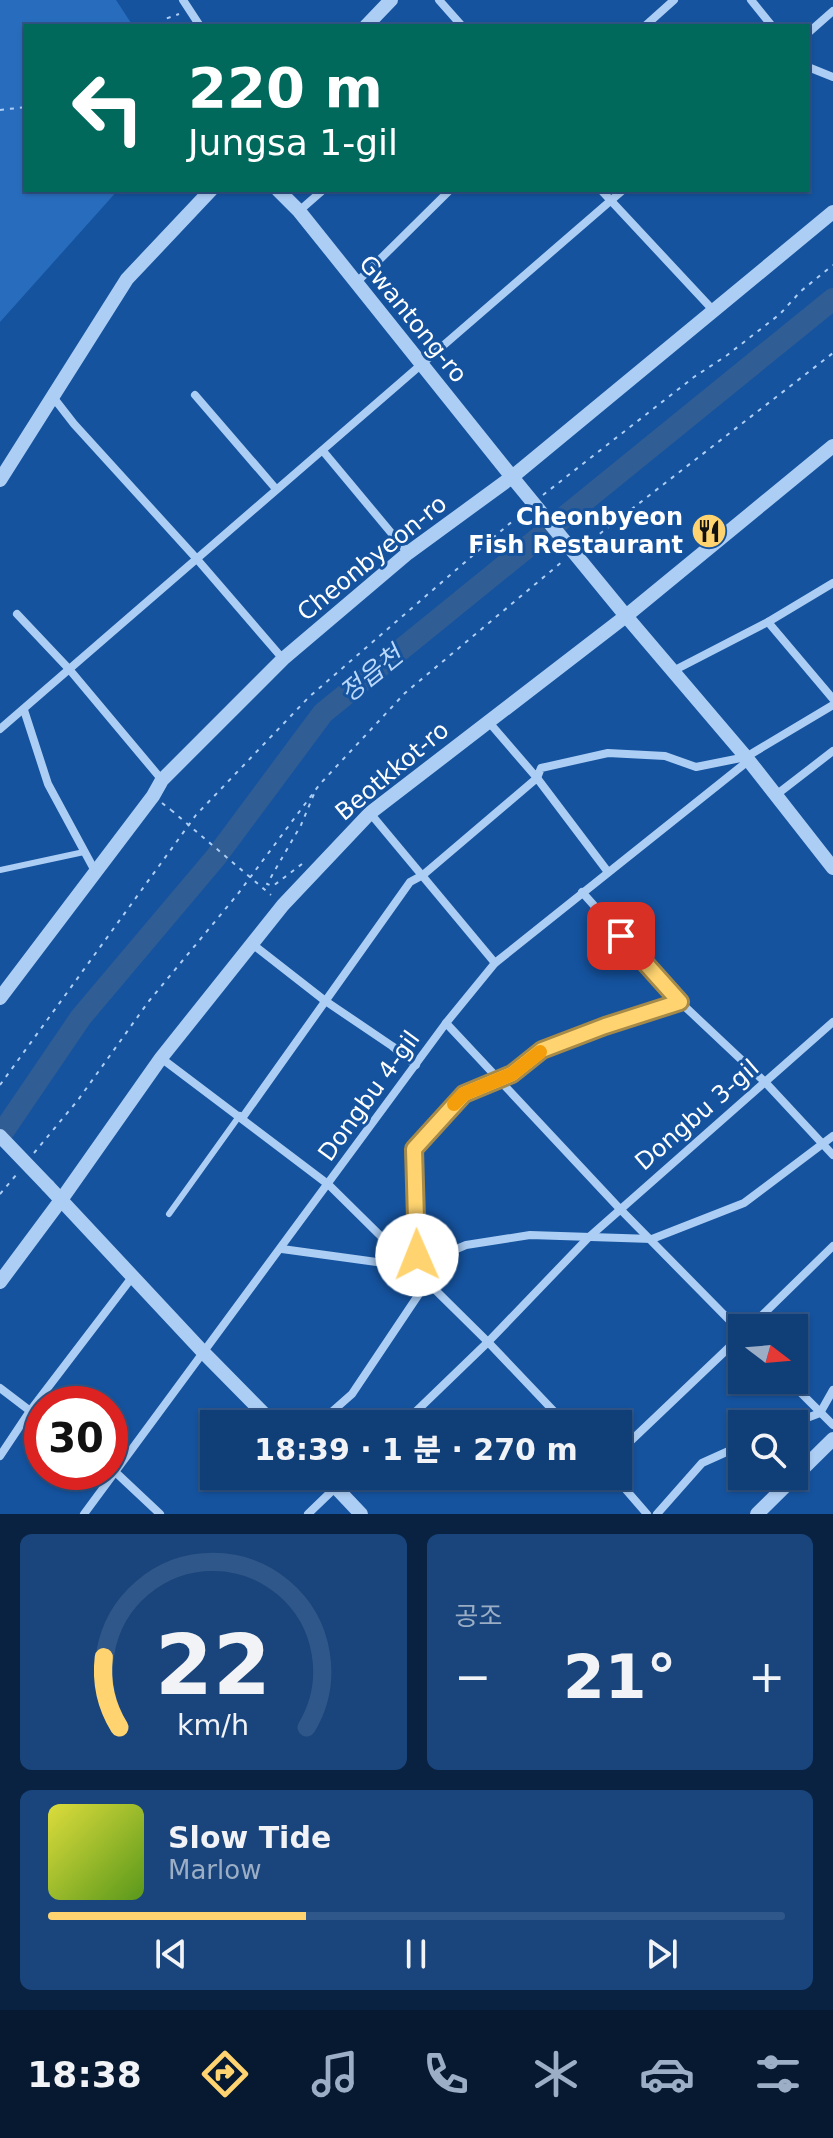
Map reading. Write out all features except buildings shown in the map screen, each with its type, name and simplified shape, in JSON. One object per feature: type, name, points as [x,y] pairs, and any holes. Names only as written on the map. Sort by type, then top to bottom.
[{"type":"street","points":[[183,0],[199,24]]},
{"type":"street","points":[[368,24],[391,0]]},
{"type":"street","points":[[439,0],[460,24]]},
{"type":"street","points":[[647,24],[674,0]]},
{"type":"street","points":[[751,0],[770,24]]},
{"type":"street","points":[[810,31],[833,11]]},
{"type":"street","points":[[810,68],[833,77]]},
{"type":"street","points":[[0,480],[127,279],[209,192]]},
{"type":"street","name":"Gwantong-ro","points":[[280,192],[299,211],[626,616]]},
{"type":"street","points":[[299,211],[321,192]]},
{"type":"street","points":[[356,283],[448,192]]},
{"type":"street","points":[[603,192],[712,309]]},
{"type":"street","points":[[0,729],[621,192]]},
{"type":"street","name":"Cheonbyeon-ro","points":[[0,998],[162,780],[283,659],[408,553],[512,477],[833,212]]},
{"type":"street","points":[[195,395],[276,489]]},
{"type":"street","points":[[53,397],[283,659]]},
{"type":"street","name":"Beotkkot-ro","points":[[0,1282],[161,1058],[251,943],[370,813],[626,616],[833,446]]},
{"type":"street","points":[[323,451],[408,553]]},
{"type":"street","points":[[673,671],[768,622],[833,583]]},
{"type":"street","points":[[17,614],[69,669],[162,780]]},
{"type":"street","points":[[626,616],[747,759],[833,868]]},
{"type":"street","points":[[768,622],[833,699]]},
{"type":"street","points":[[241,1116],[410,882],[423,875],[537,778],[541,768],[608,753],[665,756],[696,767],[747,759],[833,705]]},
{"type":"street","points":[[24,710],[48,784],[95,871]]},
{"type":"street","points":[[487,720],[537,778],[608,872]]},
{"type":"street","points":[[776,795],[833,751]]},
{"type":"street","name":"Dongbu 4-gil","points":[[128,1449],[282,1249],[446,1023],[495,963],[747,759]]},
{"type":"street","points":[[370,813],[495,963]]},
{"type":"street","points":[[582,892],[680,1002],[765,1082],[833,1155]]},
{"type":"street","points":[[251,943],[324,1000],[416,1065]]},
{"type":"street","points":[[334,1410],[352,1394],[419,1294],[414,1267],[417,1255],[414,1149],[464,1094],[512,1074],[542,1050],[680,1002]]},
{"type":"street","name":"Dongbu 3-gil","points":[[418,1410],[588,1238],[833,1022]]},
{"type":"street","points":[[446,1023],[728,1319]]},
{"type":"street","points":[[161,1058],[329,1185],[414,1267],[553,1410]]},
{"type":"street","points":[[0,1136],[260,1410]]},
{"type":"street","points":[[282,1249],[414,1267],[466,1245],[530,1235],[652,1239],[744,1203],[833,1136]]},
{"type":"street","points":[[763,1314],[833,1246]]},
{"type":"street","points":[[49,1386],[133,1276]]},
{"type":"street","points":[[632,1440],[728,1347]]},
{"type":"street","points":[[0,1388],[24,1406]]},
{"type":"street","points":[[808,1418],[820,1413],[833,1390]]},
{"type":"street","points":[[802,1394],[833,1425]]},
{"type":"street","points":[[0,1456],[24,1420]]},
{"type":"street","points":[[757,1514],[831,1446]]},
{"type":"street","points":[[657,1514],[702,1463],[728,1451]]},
{"type":"street","points":[[128,1484],[160,1514]]},
{"type":"street","name":"Dongbu 4-gil","points":[[84,1514],[99,1490]]},
{"type":"street","points":[[308,1514],[334,1490]]},
{"type":"street","points":[[338,1490],[361,1514]]},
{"type":"street","points":[[626,1490],[647,1514]]},
{"type":"lane","points":[[0,870],[84,852]]},
{"type":"lane","points":[[169,1214],[241,1116]]},
{"type":"path","points":[[162,24],[165,19],[189,9]]},
{"type":"path","points":[[0,110],[24,107]]},
{"type":"path","points":[[534,502],[780,314],[801,291],[833,265]]},
{"type":"path","points":[[579,549],[833,353]]},
{"type":"path","points":[[0,1085],[196,815],[309,697],[523,512]]},
{"type":"path","points":[[29,1159],[78,1100],[149,1001],[237,895],[316,789],[405,693],[566,559]]},
{"type":"path","points":[[316,789],[301,825],[267,884],[273,886],[311,859],[323,863]]},
{"type":"path","points":[[171,810],[271,895]]},
{"type":"path","points":[[0,1194],[19,1171]]},
{"type":"shaded area","points":[[0,0],[116,0],[132,24],[24,24],[24,192],[116,192],[0,322]]},
{"type":"waterway","name":"정읍천","points":[[0,1136],[81,1017],[216,857],[323,713],[833,299]]},
{"type":"slow traffic","points":[[454,1104],[464,1094],[512,1074],[540,1052]]},
{"type":"place","name":"Cheonbyeon Fish Restaurant","points":[[709,531]]},
{"type":"route","points":[[417,1255],[414,1149],[464,1094],[512,1074],[542,1050],[680,1002],[621,936]]}]
